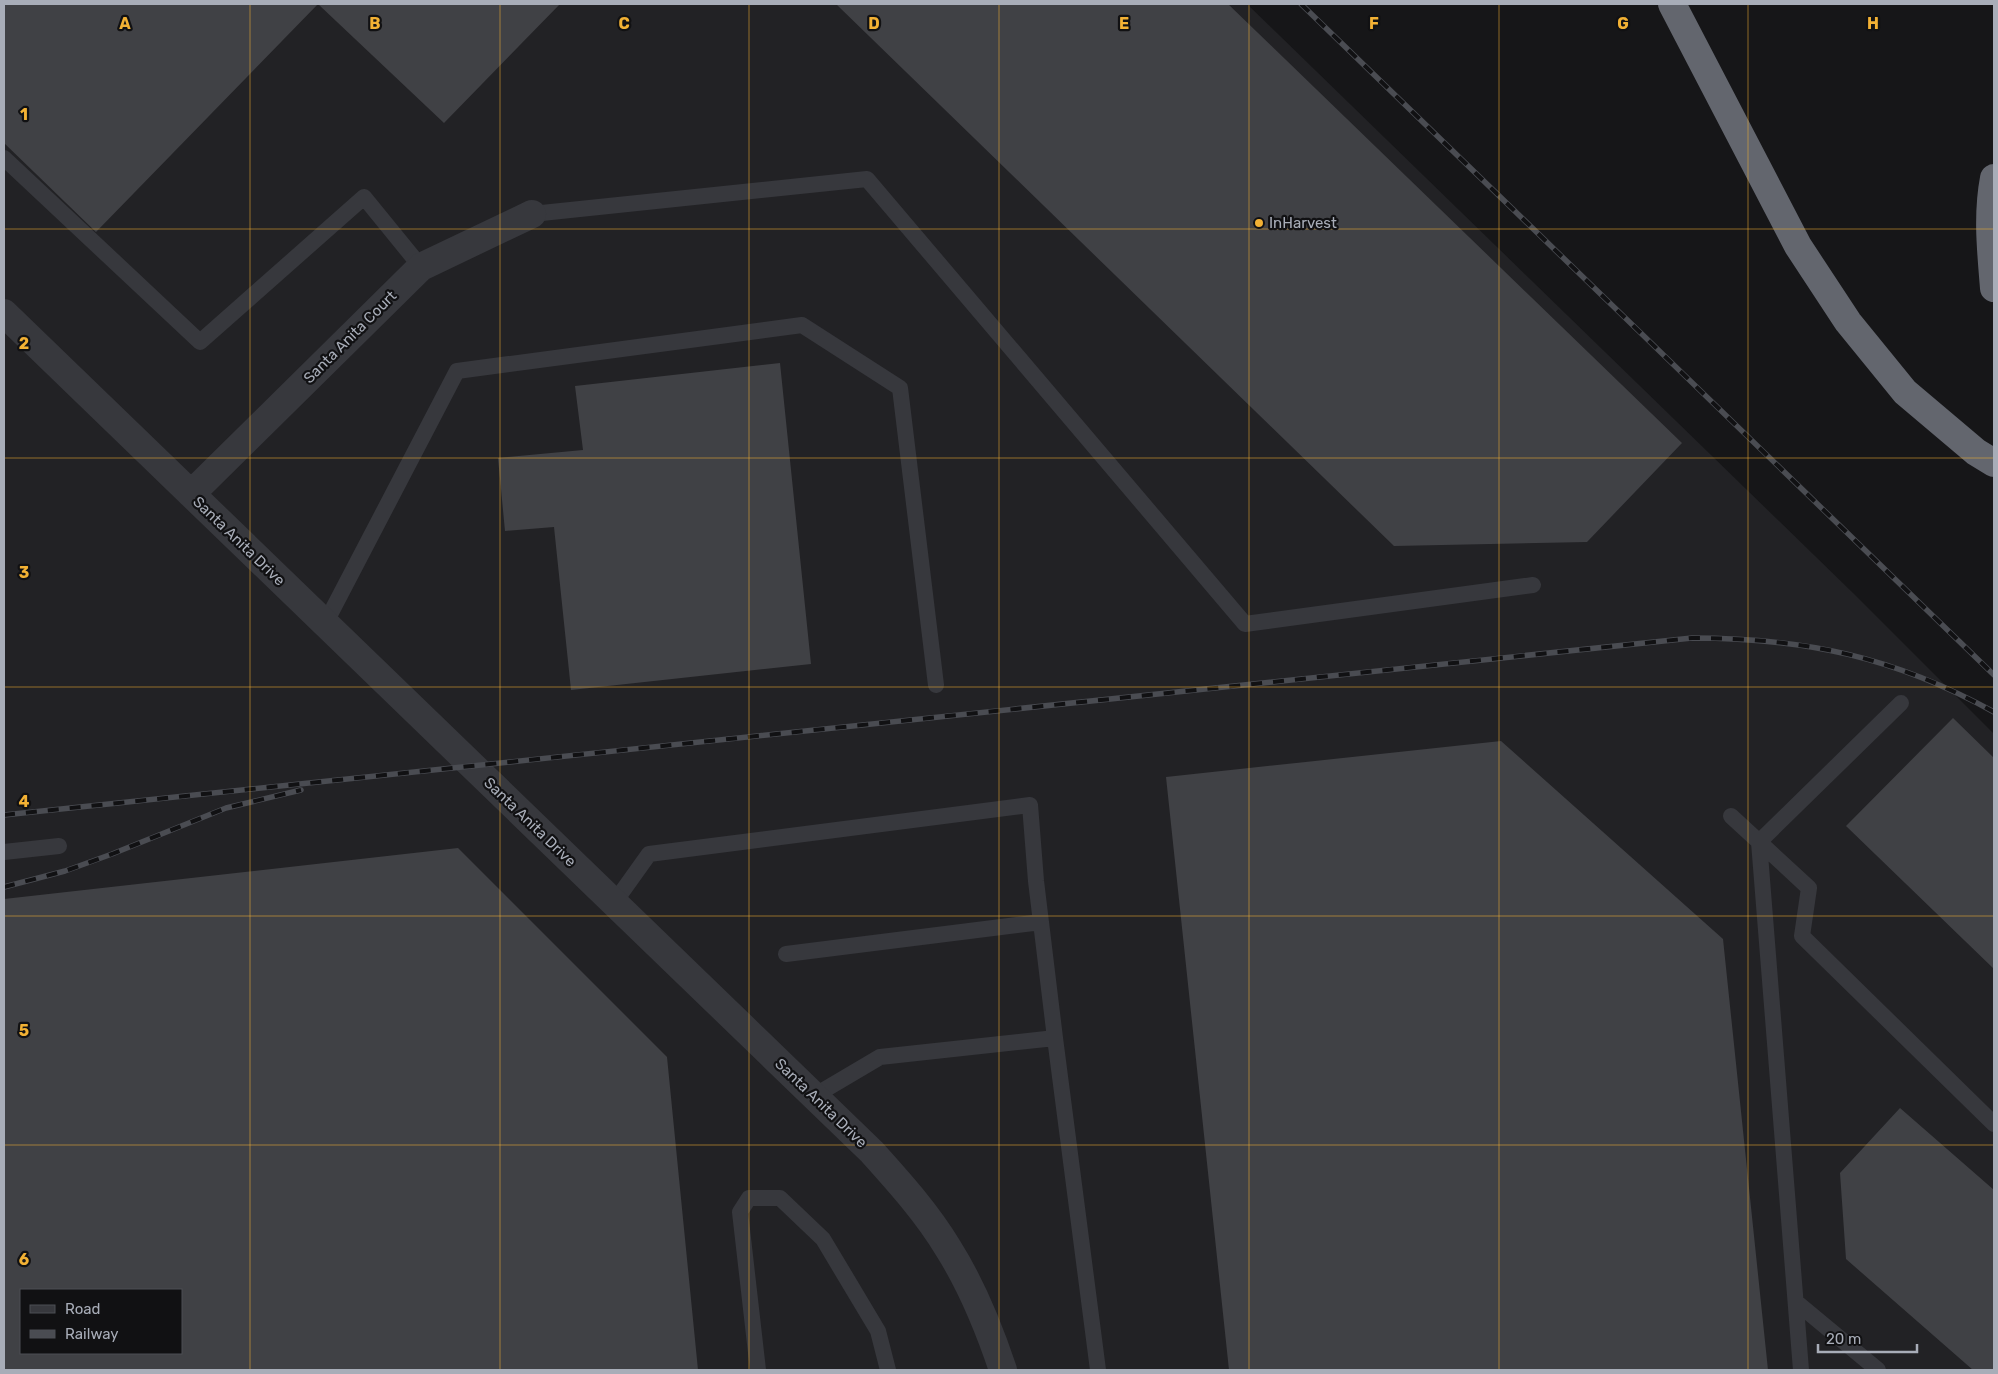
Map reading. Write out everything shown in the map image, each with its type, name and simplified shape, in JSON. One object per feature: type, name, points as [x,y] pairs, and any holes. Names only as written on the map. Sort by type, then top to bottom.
[{"type":"highway","points":[[1672,4],[1798,246],[1848,322],[1905,392],[1976,452],[1994,463]]},
{"type":"highway","points":[[1994,178],[1990,198],[1990,244],[1994,288]]},
{"type":"street","name":"Santa Anita Court","points":[[191,494],[421,267],[532,214]]},
{"type":"street","name":"Santa Anita Drive","points":[[4,313],[872,1152],[915,1201],[948,1248],[975,1296],[1003,1370]]},
{"type":"lane","points":[[4,158],[200,342],[364,197],[421,267]]},
{"type":"lane","points":[[532,214],[867,179],[1244,624],[1533,585]]},
{"type":"lane","points":[[326,624],[457,371],[802,325],[900,388],[936,685]]},
{"type":"lane","points":[[1759,842],[1901,703]]},
{"type":"lane","points":[[614,903],[649,854],[1030,805],[1041,922],[1098,1370]]},
{"type":"lane","points":[[1731,816],[1809,888],[1802,936],[1994,1124]]},
{"type":"lane","points":[[1759,842],[1801,1370]]},
{"type":"lane","points":[[4,852],[60,846]]},
{"type":"lane","points":[[786,954],[1041,922]]},
{"type":"lane","points":[[814,1096],[880,1057],[1055,1038]]},
{"type":"lane","points":[[758,1370],[740,1212],[749,1198],[780,1198],[823,1239],[878,1331],[888,1370]]},
{"type":"lane","points":[[1796,1302],[1878,1370]]},
{"type":"shaded area","points":[[4,4],[1247,4],[1853,593],[1994,734],[1994,1370],[4,1370]]},
{"type":"building","points":[[4,4],[318,4],[96,232],[4,143]]},
{"type":"building","points":[[318,4],[560,4],[444,123]]},
{"type":"building","name":"InHarvest","points":[[836,4],[1228,4],[1682,443],[1587,542],[1394,546]]},
{"type":"building","points":[[780,363],[811,664],[571,690],[554,527],[505,531],[498,458],[583,450],[575,386]]},
{"type":"building","points":[[1953,718],[1994,758],[1994,969],[1846,826]]},
{"type":"building","points":[[1501,741],[1723,939],[1768,1370],[1229,1370],[1166,777]]},
{"type":"building","points":[[458,848],[667,1057],[698,1370],[4,1370],[4,899]]},
{"type":"building","points":[[1900,1108],[1994,1190],[1994,1370],[1973,1370],[1846,1259],[1840,1173]]},
{"type":"railway","points":[[1301,4],[1994,675]]},
{"type":"railway","points":[[4,815],[1692,638],[1773,642],[1848,654],[1885,664],[1921,677],[1994,712]]},
{"type":"railway","points":[[4,887],[65,871],[226,808],[301,790]]},
{"type":"place","name":"InHarvest","points":[[1259,223]]}]
